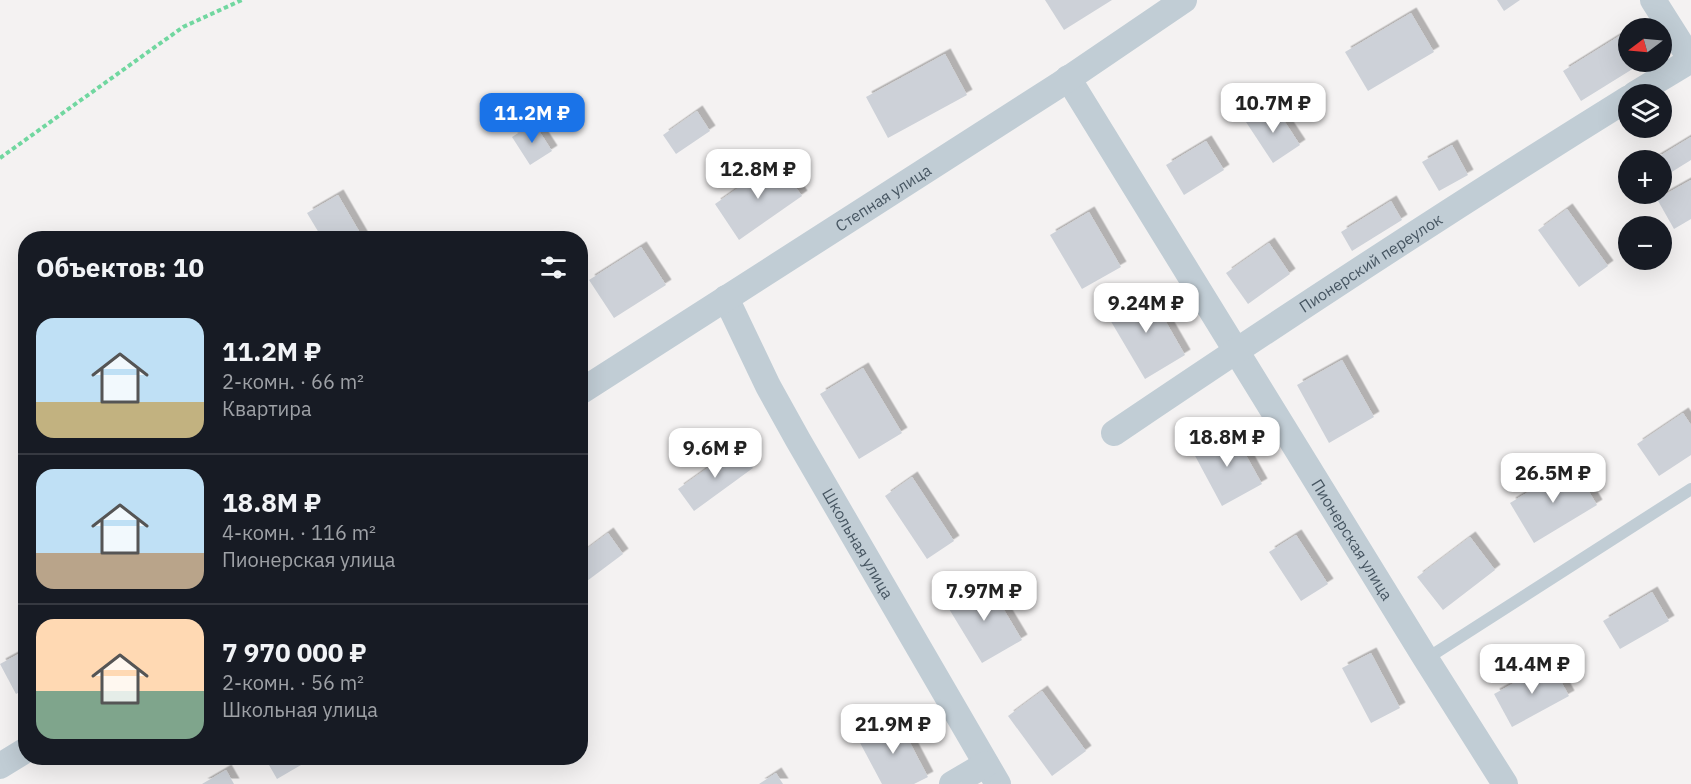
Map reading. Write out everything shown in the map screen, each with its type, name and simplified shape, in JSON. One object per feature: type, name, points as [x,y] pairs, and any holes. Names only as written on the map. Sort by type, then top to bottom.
[{"type":"street","name":"Степная улица","points":[[588,387],[1068,78],[1184,0]]},
{"type":"street","points":[[1651,84],[1691,60],[1653,0]]},
{"type":"street","name":"Пионерская улица","points":[[1068,78],[1505,784]]},
{"type":"street","name":"Пионерский переулок","points":[[1114,433],[1236,350],[1618,105]]},
{"type":"street","name":"Школьная улица","points":[[726,298],[768,386],[798,440],[992,774]]},
{"type":"street","points":[[0,766],[18,755]]},
{"type":"street","points":[[952,784],[992,774]]},
{"type":"lane","points":[[1426,659],[1691,489]]},
{"type":"path","points":[[0,158],[183,27],[242,0]]},
{"type":"building","points":[[1045,0],[1112,0],[1064,30]]},
{"type":"building","points":[[1497,0],[1520,0],[1504,11]]},
{"type":"building","points":[[1411,13],[1434,52],[1368,91],[1345,52]]},
{"type":"building","points":[[1618,37],[1618,72],[1628,72],[1581,101],[1563,71]]},
{"type":"building","points":[[945,54],[967,95],[888,138],[866,97]]},
{"type":"building","points":[[1273,104],[1300,145],[1273,163],[1246,122]]},
{"type":"building","points":[[697,111],[710,131],[676,154],[663,135]]},
{"type":"building","points":[[534,123],[552,151],[530,165],[512,137]]},
{"type":"building","points":[[1691,137],[1691,160],[1672,172],[1672,150],[1670,150]]},
{"type":"building","points":[[1206,141],[1224,170],[1184,195],[1166,165]]},
{"type":"building","points":[[1452,145],[1468,175],[1439,191],[1422,162]]},
{"type":"building","points":[[777,161],[802,196],[739,240],[715,204]]},
{"type":"building","points":[[1691,180],[1691,219],[1674,229],[1672,216],[1667,216],[1660,204],[1672,204],[1672,191]]},
{"type":"building","points":[[338,195],[359,231],[318,231],[307,213]]},
{"type":"building","points":[[1391,201],[1402,220],[1352,251],[1341,232]]},
{"type":"building","points":[[1567,209],[1608,266],[1579,287],[1538,230]]},
{"type":"building","points":[[1089,212],[1121,267],[1082,289],[1050,235]]},
{"type":"building","points":[[1269,243],[1290,274],[1248,304],[1226,273]]},
{"type":"building","points":[[641,247],[666,285],[614,318],[589,280]]},
{"type":"building","points":[[1147,289],[1185,355],[1145,379],[1106,313]]},
{"type":"building","points":[[1342,360],[1374,417],[1329,443],[1297,385]]},
{"type":"building","points":[[863,368],[902,433],[859,459],[820,394]]},
{"type":"building","points":[[1683,413],[1691,425],[1691,455],[1659,476],[1637,444]]},
{"type":"building","points":[[1232,430],[1262,484],[1222,506],[1193,452]]},
{"type":"building","points":[[737,447],[753,468],[694,511],[678,489]]},
{"type":"building","points":[[1573,465],[1597,505],[1534,543],[1510,503]]},
{"type":"building","points":[[912,477],[954,541],[927,559],[885,496]]},
{"type":"building","points":[[608,533],[623,554],[588,580],[588,548]]},
{"type":"building","points":[[1296,535],[1328,584],[1301,601],[1269,552]]},
{"type":"building","points":[[1470,537],[1495,570],[1443,610],[1417,577]]},
{"type":"building","points":[[986,580],[1022,640],[982,663],[946,604]]},
{"type":"building","points":[[1652,592],[1669,621],[1620,649],[1603,621]]},
{"type":"building","points":[[1371,653],[1400,708],[1371,723],[1342,668]]},
{"type":"building","points":[[18,654],[18,693],[16,694],[0,664]]},
{"type":"building","points":[[1551,663],[1569,696],[1512,727],[1494,694]]},
{"type":"building","points":[[1042,691],[1086,751],[1052,776],[1008,716]]},
{"type":"building","points":[[897,718],[928,777],[914,784],[882,784],[858,739]]},
{"type":"building","points":[[269,765],[301,765],[277,779]]},
{"type":"building","points":[[226,770],[234,784],[202,784]]},
{"type":"building","points":[[776,773],[783,784],[759,784]]}]
